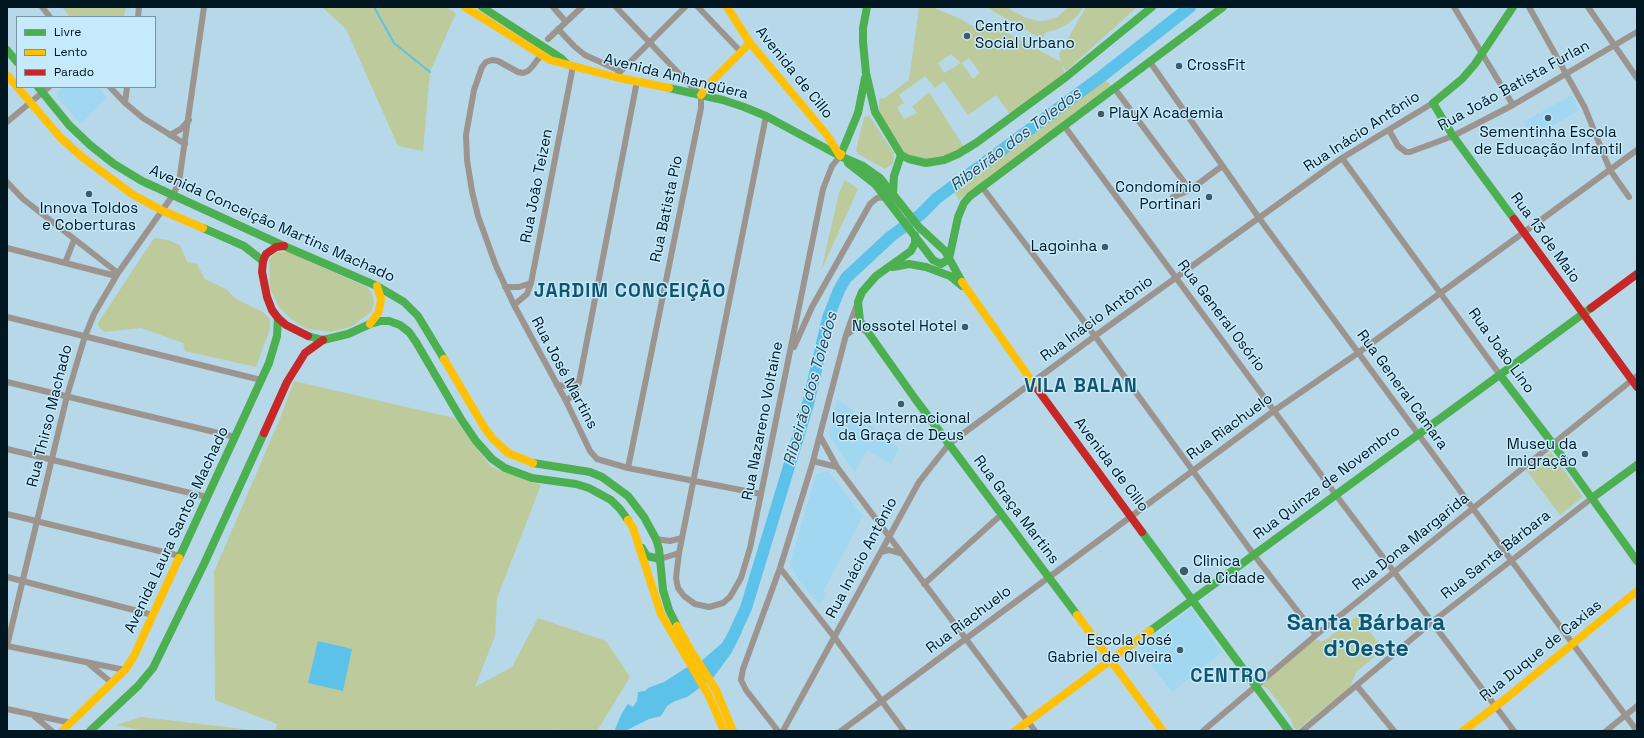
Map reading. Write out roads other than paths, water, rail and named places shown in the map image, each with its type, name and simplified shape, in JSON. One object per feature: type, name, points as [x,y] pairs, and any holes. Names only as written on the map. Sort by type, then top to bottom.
[{"type":"main road","name":"Avenida Anhangüera","points":[[465,7],[554,62],[617,74],[638,81],[702,95],[744,107],[766,116],[840,156]]},
{"type":"main road","name":"Avenida Anhangüera","points":[[482,7],[570,65]]},
{"type":"main road","name":"Avenida de Cillo","points":[[727,7],[750,43],[827,135],[840,156],[868,178],[886,197],[898,206]]},
{"type":"main road","points":[[867,7],[863,28],[863,42],[866,73],[875,112],[901,155],[909,159],[926,163],[944,160],[958,154],[1019,113],[1152,7]]},
{"type":"main road","points":[[916,231],[933,260],[937,264],[941,264],[949,259],[955,226],[961,210],[970,196],[1223,7]]},
{"type":"main road","name":"Rua Inácio Antônio","points":[[1433,103],[1462,79],[1482,54],[1513,7]]},
{"type":"main road","points":[[702,95],[709,84],[750,43]]},
{"type":"main road","points":[[7,50],[16,61]]},
{"type":"main road","points":[[840,156],[850,136],[858,112],[866,73]]},
{"type":"main road","name":"Avenida Conceição Martins Machado","points":[[7,75],[16,86]]},
{"type":"main road","name":"Avenida Conceição Martins Machado","points":[[18,88],[60,136],[82,157],[132,194],[163,210],[244,246],[262,261]]},
{"type":"main road","name":"Avenida Conceição Martins Machado","points":[[43,89],[69,125],[90,145],[120,168],[142,181],[284,246],[377,286],[404,302],[418,316],[484,427],[508,453],[527,461],[580,470],[602,477],[616,486],[636,506],[656,540],[659,549],[661,581],[669,610],[691,651],[716,690],[733,731]]},
{"type":"main road","name":"Rua 13 de Maio","points":[[1433,103],[1453,136],[1583,314],[1635,381]]},
{"type":"main road","points":[[858,112],[866,109],[875,112]]},
{"type":"main road","points":[[893,193],[894,176],[901,155]]},
{"type":"main road","name":"Avenida de Cillo","points":[[840,156],[872,171],[893,193],[898,206],[916,231],[941,246],[965,288],[1033,383],[1289,731]]},
{"type":"main road","points":[[858,302],[867,284],[911,251],[915,243],[916,231]]},
{"type":"main road","points":[[284,246],[270,250],[262,261],[263,284],[272,310],[278,318],[294,330],[323,340]]},
{"type":"main road","points":[[887,268],[909,264],[926,267],[950,276],[965,288]]},
{"type":"main road","name":"Rua Quinze de Novembro","points":[[1016,731],[1417,434],[1637,274]]},
{"type":"main road","points":[[370,324],[378,313],[380,306],[380,292],[377,286]]},
{"type":"main road","name":"Rua Graça Martins","points":[[858,302],[860,321],[866,331],[1163,731]]},
{"type":"main road","name":"Avenida Laura Santos Machado","points":[[62,731],[125,670],[134,656],[269,363],[278,336],[278,318]]},
{"type":"main road","points":[[90,731],[138,686],[153,668],[204,564],[287,382],[305,353],[323,340],[348,334],[370,324],[381,321],[389,321],[400,325],[409,332],[461,420],[476,441],[492,459],[505,468],[519,474],[532,478],[576,484],[599,493],[611,500],[624,514],[633,528],[638,541],[661,614],[684,656],[709,696],[724,731]]},
{"type":"main road","name":"Rua João Lino","points":[[1500,375],[1553,444],[1637,562]]},
{"type":"main road","name":"Rua Santa Bárbara","points":[[1592,498],[1637,465]]},
{"type":"main road","points":[[638,541],[647,556],[660,559]]},
{"type":"main road","name":"Rua Duque de Caxias","points":[[1463,731],[1574,644],[1637,591]]},
{"type":"street","points":[[42,7],[49,16]]},
{"type":"street","name":"Rua Thirso Machado","points":[[7,646],[67,396],[85,336],[94,314],[117,274],[173,196],[179,182],[204,7]]},
{"type":"street","points":[[552,7],[566,22]]},
{"type":"street","points":[[548,39],[582,7]]},
{"type":"street","points":[[616,7],[702,95]]},
{"type":"street","points":[[558,29],[585,55],[617,74],[685,7]]},
{"type":"street","points":[[698,7],[741,52]]},
{"type":"street","points":[[1454,7],[1513,105]]},
{"type":"street","points":[[1529,7],[1585,108],[1610,170],[1629,197]]},
{"type":"street","points":[[1588,7],[1637,78]]},
{"type":"street","name":"Rua João Batista Furlan","points":[[1389,130],[1402,150],[1410,152],[1453,136],[1513,105],[1637,32]]},
{"type":"street","name":"Rua José Martins","points":[[541,55],[528,71],[523,72],[518,72],[498,61],[492,60],[486,62],[482,67],[474,90],[469,111],[466,135],[467,160],[472,191],[486,239],[505,287],[514,305],[594,456],[602,462],[628,468],[761,494]]},
{"type":"street","name":"Rua General Câmara","points":[[1150,62],[1259,218],[1417,434],[1474,508],[1626,714],[1637,731]]},
{"type":"street","name":"Rua João Teizen","points":[[514,305],[527,294],[531,283],[570,65]]},
{"type":"street","points":[[566,401],[573,395],[579,382],[638,81]]},
{"type":"street","points":[[111,88],[125,103],[143,118],[185,144]]},
{"type":"street","points":[[125,103],[127,88]]},
{"type":"street","points":[[7,122],[30,103],[43,89]]},
{"type":"street","points":[[1115,89],[1190,190]]},
{"type":"street","name":"Rua Batista Pio","points":[[628,468],[701,108],[702,95]]},
{"type":"street","name":"Rua Inácio Antônio","points":[[783,731],[919,482],[949,444],[1342,158],[1433,103]]},
{"type":"street","name":"Rua Nazareno Voltaine","points":[[766,116],[679,553],[676,578],[678,588],[684,596],[696,604],[714,606],[726,601],[733,593],[741,578],[750,548],[823,188],[832,166],[840,156]]},
{"type":"street","points":[[170,135],[181,129],[189,120]]},
{"type":"street","name":"Rua General Osório","points":[[1064,127],[1275,410],[1336,495],[1514,731]]},
{"type":"street","name":"Rua Riachuelo","points":[[842,731],[966,640],[1049,576],[1275,410],[1358,353],[1637,150]]},
{"type":"street","name":"Rua João Lino","points":[[1342,158],[1500,375]]},
{"type":"street","points":[[1173,197],[1190,190],[1222,166]]},
{"type":"street","points":[[7,182],[23,199],[117,274]]},
{"type":"street","points":[[982,187],[1096,336],[1192,471],[1254,555],[1316,635]]},
{"type":"street","points":[[789,358],[812,307],[870,204],[877,198],[886,197]]},
{"type":"street","points":[[65,263],[74,240]]},
{"type":"street","points":[[7,248],[65,263],[117,274]]},
{"type":"street","points":[[505,287],[519,287],[531,283]]},
{"type":"street","points":[[800,302],[806,306],[812,307]]},
{"type":"street","points":[[778,731],[746,690],[741,680],[780,568],[813,461],[846,335],[858,302]]},
{"type":"street","points":[[7,317],[261,380]]},
{"type":"street","points":[[846,335],[855,328],[866,331]]},
{"type":"street","name":"Rua Dona Margarida","points":[[1203,731],[1316,635],[1553,444],[1635,381]]},
{"type":"street","points":[[7,382],[235,437]]},
{"type":"street","points":[[557,385],[568,386],[579,382]]},
{"type":"street","points":[[820,436],[837,467],[1035,731]]},
{"type":"street","points":[[7,449],[207,497]]},
{"type":"street","points":[[813,461],[837,467]]},
{"type":"street","name":"Rua Santa Bárbara","points":[[1302,731],[1432,622],[1592,498]]},
{"type":"street","points":[[7,514],[180,556]]},
{"type":"street","points":[[924,584],[1002,514]]},
{"type":"street","points":[[656,540],[670,542],[682,538]]},
{"type":"street","points":[[881,552],[889,550],[903,555]]},
{"type":"street","points":[[660,559],[679,553]]},
{"type":"street","points":[[780,568],[835,638],[904,731]]},
{"type":"street","points":[[7,577],[153,616]]},
{"type":"street","points":[[7,646],[125,670]]},
{"type":"street","points":[[88,663],[112,683]]},
{"type":"street","points":[[1357,686],[1394,731]]},
{"type":"street","points":[[1606,731],[1637,706]]},
{"type":"street","points":[[7,709],[71,723]]},
{"type":"street","points":[[34,716],[52,731]]},
{"type":"waterway","points":[[374,7],[394,43],[430,72]]},
{"type":"waterway","name":"Ribeirão dos Toledos","points":[[733,636],[746,608],[808,404],[828,318],[839,290],[846,278],[890,237],[920,215],[937,198],[1102,76],[1190,7]]},
{"type":"place","name":"Centro Social Urbano","points":[[967,36]]},
{"type":"place","name":"CrossFit","points":[[1179,66]]},
{"type":"place","name":"PlayX Academia","points":[[1101,114]]},
{"type":"place","name":"Sementinha Escola de Educação Infantil","points":[[1548,118]]},
{"type":"place","name":"Innova Toldos e Coberturas","points":[[89,194]]},
{"type":"place","name":"Condomínio Portinari","points":[[1209,197]]},
{"type":"place","name":"Lagoinha","points":[[1105,247]]},
{"type":"place","name":"Nossotel Hotel","points":[[965,327]]},
{"type":"place","name":"Igreja Internacional da Graça de Deus","points":[[901,404]]},
{"type":"place","name":"Museu da Imigração","points":[[1585,454]]},
{"type":"place","name":"Clinica da Cidade","points":[[1184,571]]},
{"type":"place","name":"Escola José Gabriel de Olveira","points":[[1180,650]]},
{"type":"district","name":"JARDIM CONCEIÇÃO","points":[[630,292]]},
{"type":"district","name":"VILA BALAN","points":[[1081,387]]},
{"type":"district","name":"Santa Bárbara d'Oeste","points":[[1366,637]]},
{"type":"district","name":"CENTRO","points":[[1229,677]]}]
